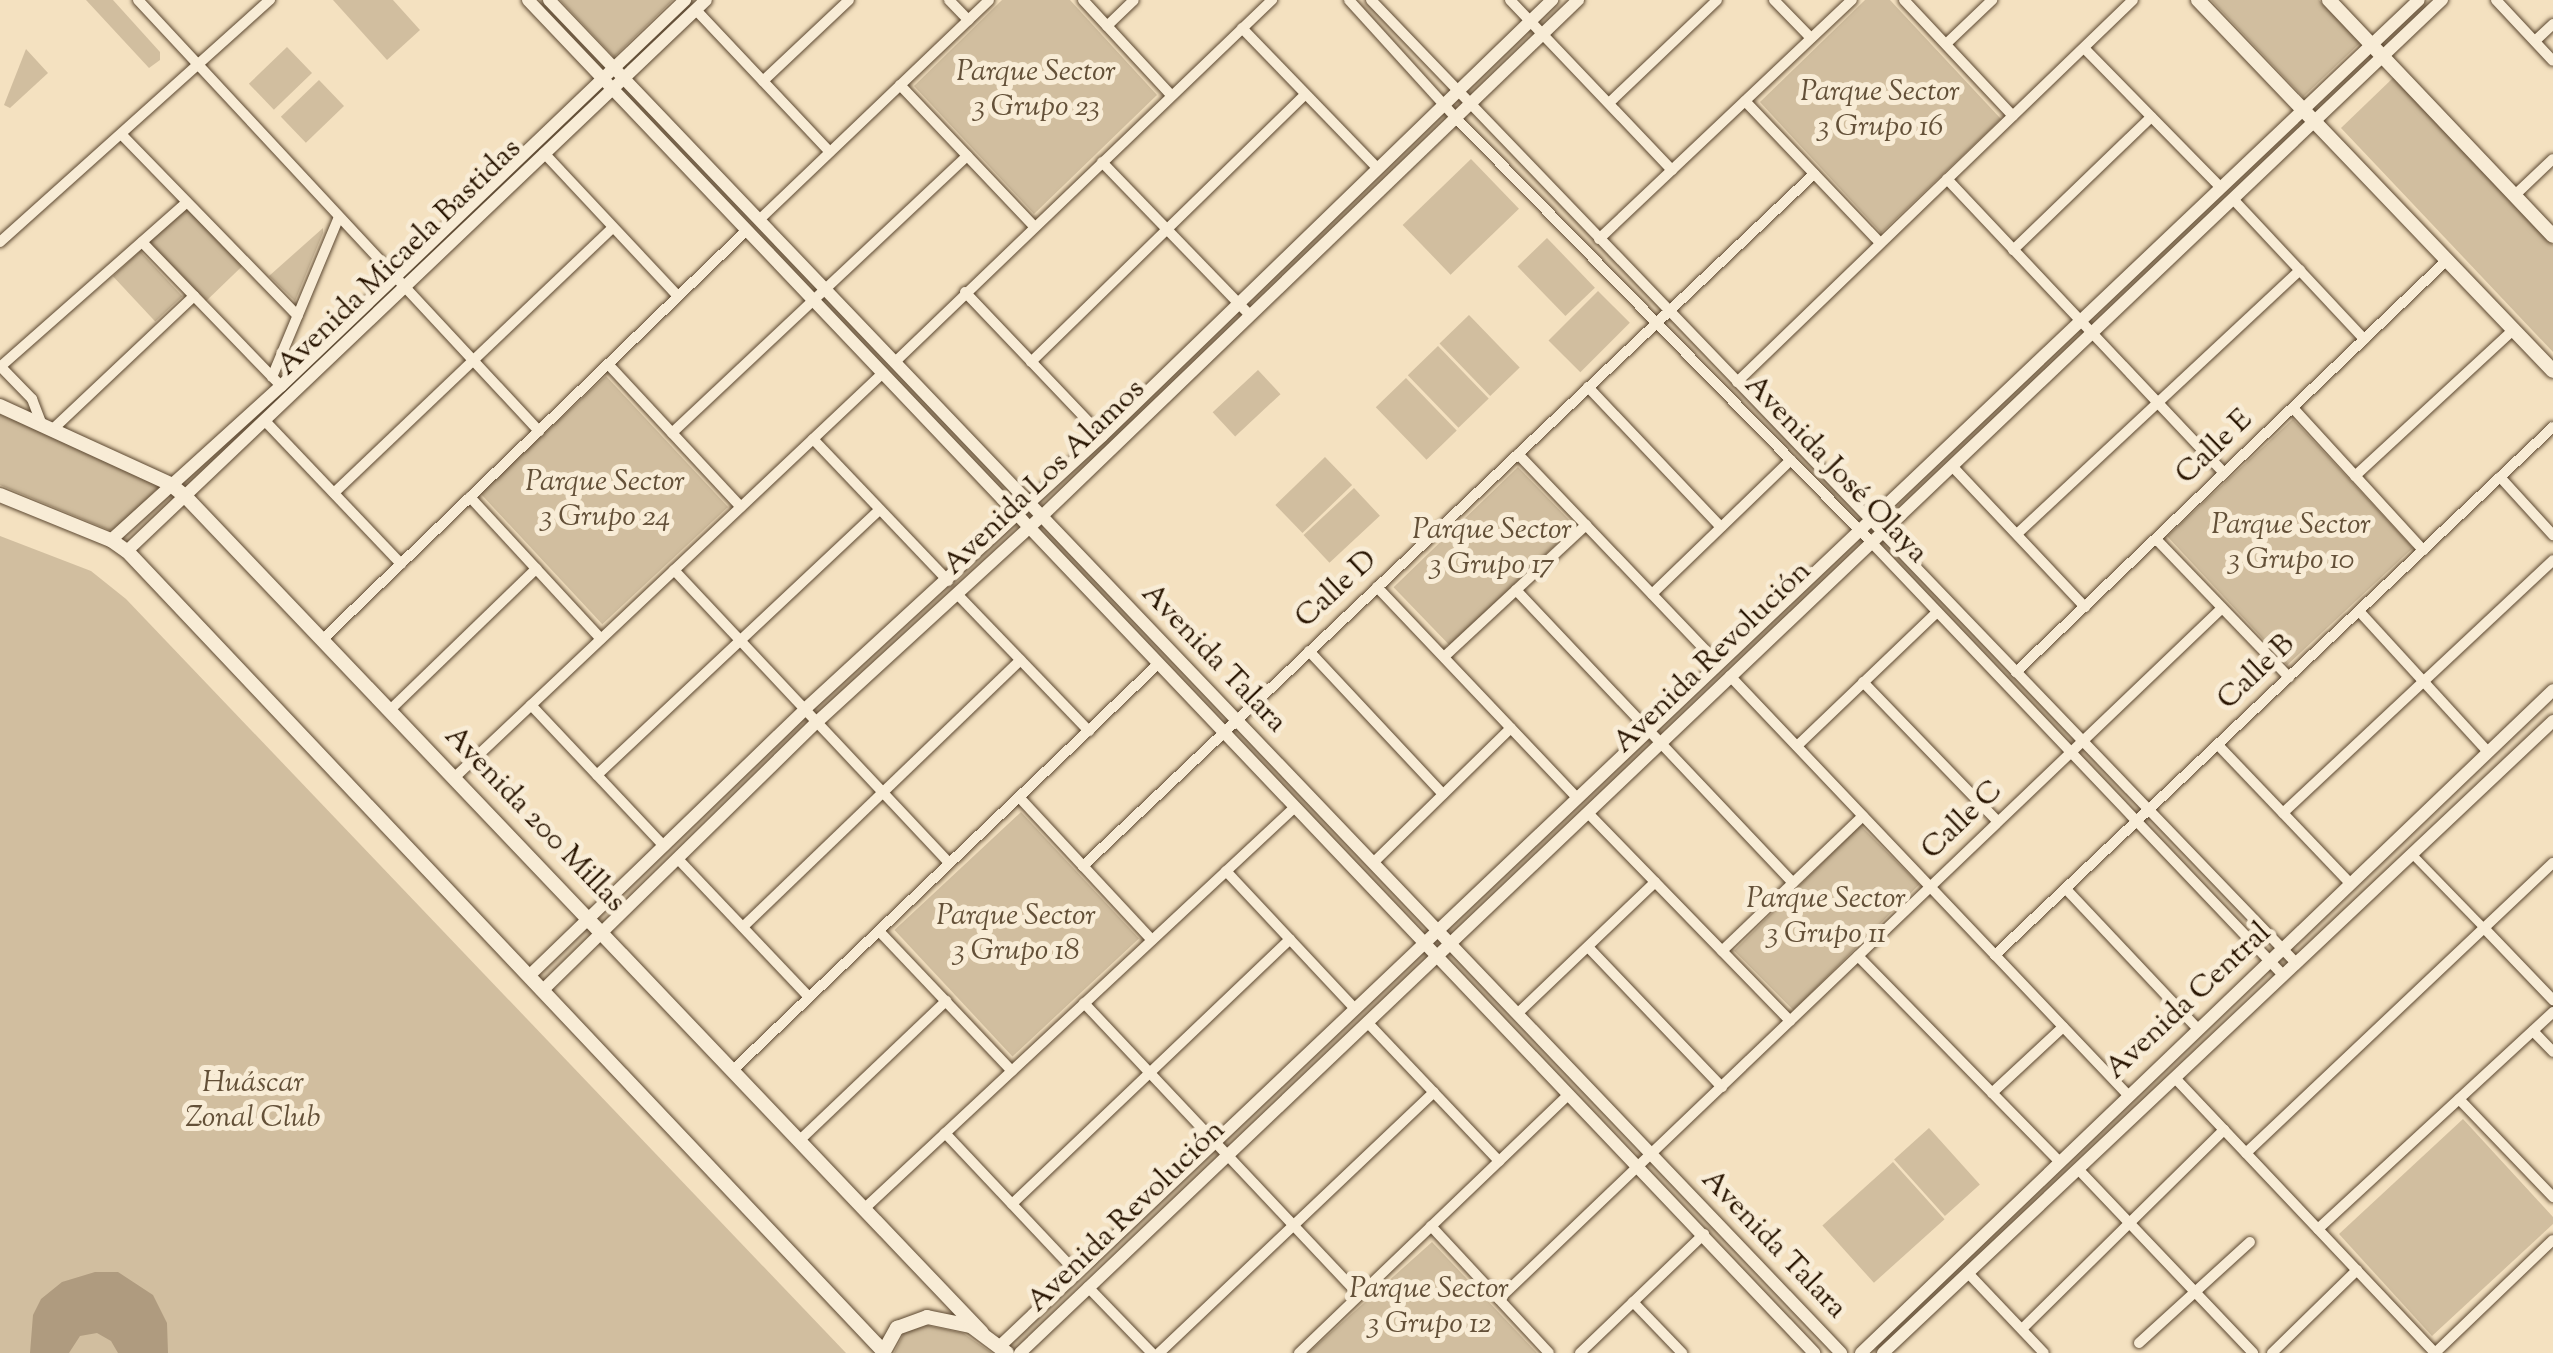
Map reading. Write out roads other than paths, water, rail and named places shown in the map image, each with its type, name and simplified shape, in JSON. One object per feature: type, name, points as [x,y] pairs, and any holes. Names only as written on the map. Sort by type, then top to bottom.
[{"type":"main road","points":[[2198,0],[2553,371]]},
{"type":"main road","points":[[2329,0],[2553,236]]},
{"type":"main road","name":"Avenida 200 Millas","points":[[0,406],[170,484],[186,497],[982,1333]]},
{"type":"main road","points":[[0,495],[111,540],[128,551],[882,1351],[890,1334],[915,1318],[948,1318],[982,1333],[1004,1349]]},
{"type":"street","points":[[138,0],[538,431]]},
{"type":"street","points":[[0,242],[270,0]]},
{"type":"street","name":"Avenida Talara","points":[[528,0],[614,78],[824,288],[1841,1353]]},
{"type":"street","name":"Avenida Talara","points":[[549,0],[747,230],[1015,518],[1814,1353]]},
{"type":"street","points":[[763,81],[849,0]]},
{"type":"street","points":[[949,0],[968,20]]},
{"type":"street","points":[[758,220],[988,0]]},
{"type":"street","points":[[1082,0],[1172,95]]},
{"type":"street","points":[[1107,26],[1134,0]]},
{"type":"street","points":[[895,362],[1272,0]]},
{"type":"street","name":"Avenida José Olaya","points":[[1349,0],[1456,118],[1656,323],[1791,460],[1864,524]]},
{"type":"street","name":"Avenida José Olaya","points":[[1371,0],[1736,382],[1864,524],[2016,672],[2296,964]]},
{"type":"street","points":[[1510,0],[1672,170]]},
{"type":"street","name":"Avenida Los Alamos","points":[[530,975],[805,710],[1102,436],[1552,0]]},
{"type":"street","name":"Avenida Los Alamos","points":[[544,989],[817,722],[1028,530],[1578,0]]},
{"type":"street","points":[[1609,104],[1717,0]]},
{"type":"street","points":[[1774,0],[1811,38]]},
{"type":"street","points":[[1599,239],[1852,0]]},
{"type":"street","points":[[1904,0],[2013,116]]},
{"type":"street","points":[[1946,44],[1992,0]]},
{"type":"street","points":[[1736,382],[2134,0]]},
{"type":"street","name":"Avenida Revolución","points":[[1020,1353],[2233,199],[2372,45],[2419,0]]},
{"type":"street","name":"Avenida Revolución","points":[[1004,1349],[1214,1142],[2220,188],[2383,57],[2442,0]]},
{"type":"street","points":[[2496,0],[2553,60]]},
{"type":"street","points":[[691,2],[830,152]]},
{"type":"street","name":"Avenida Micaela Bastidas","points":[[128,551],[266,422],[400,282],[691,2]]},
{"type":"street","points":[[2534,41],[2553,24]]},
{"type":"street","points":[[1242,28],[1378,169]]},
{"type":"street","points":[[2084,48],[2220,188]]},
{"type":"street","name":"Avenida Micaela Bastidas","points":[[111,540],[277,382],[400,282],[544,153],[614,78]]},
{"type":"street","points":[[900,84],[1034,226]]},
{"type":"street","points":[[1032,362],[1305,95]]},
{"type":"street","points":[[1745,102],[1880,244]]},
{"type":"street","points":[[2013,250],[2152,117]]},
{"type":"street","points":[[122,136],[298,316]]},
{"type":"street","points":[[544,153],[678,296]]},
{"type":"street","points":[[672,433],[967,156]]},
{"type":"street","points":[[2515,195],[2553,158]]},
{"type":"street","points":[[1102,162],[1250,315]]},
{"type":"street","points":[[1669,311],[1814,174]]},
{"type":"street","points":[[1947,179],[2224,473]]},
{"type":"street","points":[[2233,199],[2364,339]]},
{"type":"street","points":[[187,202],[0,367],[32,399],[47,426],[194,296]]},
{"type":"street","points":[[142,242],[277,382],[298,316],[340,216]]},
{"type":"street","points":[[334,493],[613,227]]},
{"type":"street","points":[[324,638],[747,230]]},
{"type":"street","name":"Calle E","points":[[2016,672],[2448,260]]},
{"type":"street","points":[[2017,534],[2300,270]]},
{"type":"street","points":[[965,292],[1102,436]]},
{"type":"street","name":"Calle D","points":[[1083,866],[1669,311]]},
{"type":"street","points":[[2355,476],[2513,330]]},
{"type":"street","points":[[608,364],[740,508]]},
{"type":"street","points":[[454,777],[883,373]]},
{"type":"street","points":[[1588,387],[1722,527]]},
{"type":"street","points":[[2292,408],[2423,550]]},
{"type":"street","points":[[266,422],[401,564]]},
{"type":"street","name":"Calle B","points":[[1995,955],[2553,427]]},
{"type":"street","points":[[813,439],[948,581]]},
{"type":"street","points":[[1518,454],[1718,663]]},
{"type":"street","points":[[1652,594],[1791,460]]},
{"type":"street","points":[[1952,466],[2085,606]]},
{"type":"street","points":[[2500,478],[2553,536]]},
{"type":"street","points":[[470,497],[601,639]]},
{"type":"street","points":[[597,775],[879,510]]},
{"type":"street","points":[[1444,657],[1586,525]]},
{"type":"street","name":"Avenida José Olaya","points":[[1876,536],[1937,612],[2283,976]]},
{"type":"street","points":[[2156,539],[2289,677]]},
{"type":"street","points":[[2283,813],[2553,560]]},
{"type":"street","points":[[391,709],[536,568]]},
{"type":"street","points":[[674,570],[950,863]]},
{"type":"street","points":[[1377,587],[1578,798]]},
{"type":"street","points":[[1516,590],[1658,745],[1793,883]]},
{"type":"street","points":[[958,595],[1089,730]]},
{"type":"street","name":"Calle C","points":[[1652,1154],[2222,608]]},
{"type":"street","points":[[2359,611],[2488,752]]},
{"type":"street","points":[[1797,746],[1937,612]]},
{"type":"street","points":[[1309,651],[1443,794]]},
{"type":"street","points":[[744,927],[1020,660]]},
{"type":"street","points":[[732,1071],[1157,665]]},
{"type":"street","points":[[1730,676],[2127,1094]]},
{"type":"street","points":[[1863,682],[1998,822]]},
{"type":"street","name":"Avenida Central","points":[[1861,1353],[2058,1160],[2553,690]]},
{"type":"street","points":[[531,705],[664,846]]},
{"type":"street","name":"Avenida Central","points":[[1882,1353],[2553,721]]},
{"type":"street","points":[[1373,863],[1511,728]]},
{"type":"street","points":[[2218,745],[2350,883]]},
{"type":"street","points":[[1018,797],[1152,940]]},
{"type":"street","points":[[866,1208],[1294,808]]},
{"type":"street","points":[[1588,812],[1790,1021]]},
{"type":"street","points":[[1722,950],[1863,816]]},
{"type":"street","points":[[2412,854],[2553,1000]]},
{"type":"street","points":[[678,859],[810,997]]},
{"type":"street","points":[[2246,1153],[2553,863]]},
{"type":"street","points":[[1226,871],[1355,1009]]},
{"type":"street","points":[[1518,1014],[1655,882]]},
{"type":"street","points":[[2066,889],[2197,1028]]},
{"type":"street","points":[[879,931],[1012,1071]]},
{"type":"street","points":[[1012,1204],[1290,940]]},
{"type":"street","points":[[1588,947],[1722,1087]]},
{"type":"street","points":[[1858,956],[2058,1160]]},
{"type":"street","points":[[800,1140],[946,1001]]},
{"type":"street","points":[[1084,1004],[1358,1295]]},
{"type":"street","points":[[2318,1229],[2553,1012]]},
{"type":"street","points":[[1368,1022],[1499,1161]]},
{"type":"street","points":[[1992,1093],[2063,1026]]},
{"type":"street","points":[[2532,1031],[2553,1052]]},
{"type":"street","points":[[2174,1078],[2435,1353],[2553,1240]]},
{"type":"street","points":[[1088,1287],[1156,1353],[1434,1092]]},
{"type":"street","points":[[1298,1353],[1568,1095]]},
{"type":"street","points":[[2459,1099],[2553,1197]]},
{"type":"street","points":[[2022,1330],[2224,1130]]},
{"type":"street","points":[[945,1134],[1077,1273]]},
{"type":"street","points":[[1499,1299],[1652,1154]]},
{"type":"street","points":[[2078,1169],[2252,1353]]},
{"type":"street","points":[[1431,1226],[1549,1353]]},
{"type":"street","points":[[1580,1353],[1704,1234]]},
{"type":"street","points":[[2140,1343],[2250,1242]]},
{"type":"street","points":[[2272,1353],[2357,1270]]},
{"type":"street","points":[[1968,1273],[2037,1351]]},
{"type":"street","points":[[1633,1302],[1682,1353]]},
{"type":"park label","name":"Parque Sector 3 Grupo 23","points":[[1036,90]]},
{"type":"park label","name":"Parque Sector 3 Grupo 16","points":[[1880,110]]},
{"type":"park label","name":"Parque Sector 3 Grupo 24","points":[[605,500]]},
{"type":"park label","name":"Parque Sector 3 Grupo 10","points":[[2291,543]]},
{"type":"park label","name":"Parque Sector 3 Grupo 17","points":[[1492,548]]},
{"type":"park label","name":"Parque Sector 3 Grupo 11","points":[[1826,917]]},
{"type":"park label","name":"Parque Sector 3 Grupo 18","points":[[1016,934]]},
{"type":"park label","name":"Huáscar Zonal Club","points":[[253,1101]]},
{"type":"park label","name":"Parque Sector 3 Grupo 12","points":[[1429,1307]]}]
